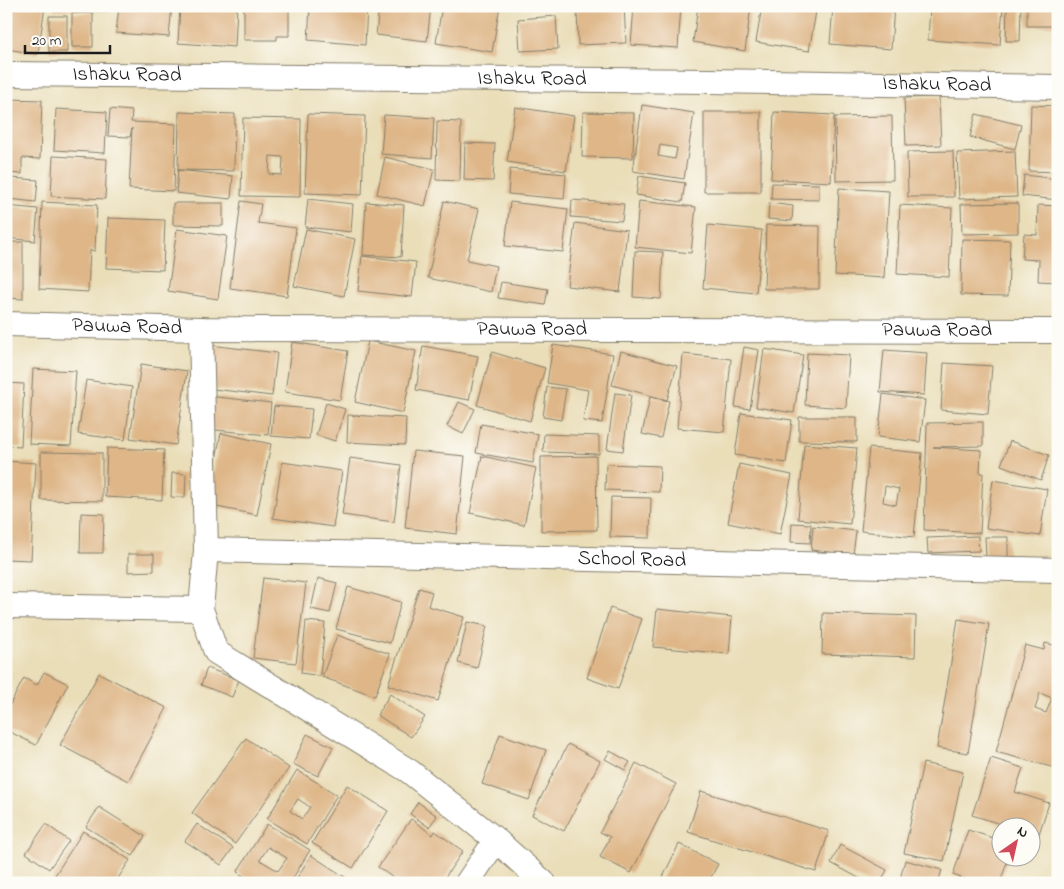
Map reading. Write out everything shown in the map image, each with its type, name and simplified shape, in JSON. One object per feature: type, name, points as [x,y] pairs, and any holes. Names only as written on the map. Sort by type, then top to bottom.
[{"type":"street","name":"Ishaku Road","points":[[6,74],[690,80],[1058,87]]},
{"type":"street","name":"Pauwa Road","points":[[6,324],[201,329],[1058,331]]},
{"type":"street","points":[[201,329],[206,550],[201,609],[216,652],[409,771],[496,840],[544,883]]},
{"type":"street","name":"School Road","points":[[206,550],[1058,570]]},
{"type":"street","points":[[6,606],[201,609]]},
{"type":"street","points":[[467,883],[496,840]]},
{"type":"building","points":[[6,6],[45,6],[38,54],[6,49]]},
{"type":"building","points":[[54,6],[110,6],[110,11],[54,10]]},
{"type":"building","points":[[119,6],[172,6],[169,37],[116,33]]},
{"type":"building","points":[[180,6],[237,6],[235,47],[178,43]]},
{"type":"building","points":[[244,6],[289,6],[289,36],[277,36],[277,40],[244,40]]},
{"type":"building","points":[[310,6],[367,6],[365,45],[308,40]]},
{"type":"building","points":[[379,6],[431,6],[427,41],[376,35]]},
{"type":"building","points":[[442,6],[500,6],[492,52],[436,43]]},
{"type":"building","points":[[577,6],[624,6],[626,43],[578,45]]},
{"type":"building","points":[[634,6],[681,6],[678,48],[631,45]]},
{"type":"building","points":[[698,6],[751,6],[745,51],[693,42]]},
{"type":"building","points":[[762,6],[817,6],[809,51],[756,42]]},
{"type":"building","points":[[833,6],[894,6],[891,49],[830,44]]},
{"type":"building","points":[[930,6],[1003,6],[1000,45],[928,40]]},
{"type":"building","points":[[1007,6],[1021,6],[1020,41],[1006,41]]},
{"type":"building","points":[[1027,6],[1058,6],[1058,26],[1027,26]]},
{"type":"building","points":[[72,13],[93,13],[93,47],[72,47]]},
{"type":"building","points":[[49,16],[67,16],[67,52],[49,52]]},
{"type":"building","points":[[556,16],[558,49],[520,51],[518,19]]},
{"type":"building","points":[[939,97],[941,145],[906,146],[904,98]]},
{"type":"building","points":[[6,99],[42,100],[40,159],[22,158],[22,174],[6,173]]},
{"type":"building","points":[[642,105],[694,113],[684,179],[633,171]],"holes":[[[660,145],[677,148],[675,159],[658,156]]]},
{"type":"building","points":[[1031,105],[1058,106],[1058,172],[1029,171]]},
{"type":"building","points":[[515,107],[574,116],[566,171],[507,162]]},
{"type":"building","points":[[56,109],[107,112],[105,153],[54,150]]},
{"type":"building","points":[[110,109],[132,111],[131,122],[176,124],[174,191],[129,189],[132,128],[130,137],[108,136]]},
{"type":"building","points":[[179,112],[235,114],[234,171],[178,170]]},
{"type":"building","points":[[583,112],[634,113],[633,158],[582,157]]},
{"type":"building","points":[[704,112],[761,112],[761,192],[704,192]]},
{"type":"building","points":[[774,112],[834,115],[831,182],[771,179]]},
{"type":"building","points":[[308,114],[365,116],[362,195],[305,193]]},
{"type":"building","points":[[976,114],[1021,125],[1015,149],[970,137]]},
{"type":"building","points":[[384,115],[434,118],[432,158],[381,154]]},
{"type":"building","points":[[892,116],[893,180],[836,181],[835,117]]},
{"type":"building","points":[[243,118],[301,119],[300,197],[241,196]],"holes":[[[270,156],[283,157],[282,175],[269,174]]]},
{"type":"building","points":[[437,121],[461,122],[460,181],[436,180]]},
{"type":"building","points":[[465,143],[495,144],[493,181],[464,180]]},
{"type":"building","points":[[953,151],[954,197],[908,197],[907,152]]},
{"type":"building","points":[[1015,151],[1017,197],[959,199],[957,153]]},
{"type":"building","points":[[53,156],[107,159],[105,199],[51,196]]},
{"type":"building","points":[[385,157],[434,169],[425,206],[377,194]]},
{"type":"building","points":[[510,169],[566,174],[564,199],[508,194]]},
{"type":"building","points":[[178,170],[233,176],[231,199],[176,193]]},
{"type":"building","points":[[1024,175],[1058,179],[1058,200],[1022,196]]},
{"type":"building","points":[[639,176],[685,183],[682,202],[636,195]]},
{"type":"building","points":[[10,178],[38,180],[36,202],[9,199]]},
{"type":"building","points":[[772,183],[819,184],[819,200],[771,199]]},
{"type":"building","points":[[839,188],[889,191],[884,278],[835,275]]},
{"type":"building","points":[[308,199],[353,204],[351,232],[305,227]]},
{"type":"building","points":[[572,200],[624,204],[622,221],[571,217]]},
{"type":"building","points":[[241,201],[261,204],[258,223],[296,228],[287,296],[230,288]]},
{"type":"building","points":[[444,201],[479,209],[467,260],[496,266],[491,292],[428,278]]},
{"type":"building","points":[[639,201],[696,207],[691,253],[635,247]]},
{"type":"building","points":[[42,202],[97,205],[95,251],[90,250],[88,292],[39,289]]},
{"type":"building","points":[[366,202],[404,205],[401,257],[363,255]]},
{"type":"building","points":[[510,202],[568,209],[563,252],[505,246]]},
{"type":"building","points":[[173,203],[223,203],[223,226],[173,225]]},
{"type":"building","points":[[769,203],[793,206],[792,221],[768,219]]},
{"type":"building","points":[[1018,203],[1018,233],[962,234],[961,204]]},
{"type":"building","points":[[900,205],[952,208],[949,277],[897,274]]},
{"type":"building","points":[[1038,205],[1058,206],[1058,282],[1038,281],[1039,260],[1022,259],[1024,234],[1037,235]]},
{"type":"building","points":[[6,206],[38,209],[35,241],[6,238]]},
{"type":"building","points":[[108,218],[165,220],[163,270],[106,268]]},
{"type":"building","points":[[575,223],[627,230],[620,292],[567,286]]},
{"type":"building","points":[[708,225],[762,230],[756,293],[703,288]]},
{"type":"building","points":[[766,225],[820,226],[819,289],[764,289]]},
{"type":"building","points":[[177,229],[227,236],[218,299],[168,291]]},
{"type":"building","points":[[306,229],[355,239],[344,296],[294,286]]},
{"type":"building","points":[[962,239],[1010,240],[1008,296],[961,295]]},
{"type":"building","points":[[6,242],[23,242],[23,299],[6,298]]},
{"type":"building","points":[[635,251],[663,252],[661,299],[633,297]]},
{"type":"building","points":[[362,256],[416,262],[412,297],[358,291]]},
{"type":"building","points":[[501,282],[548,289],[545,305],[498,298]]},
{"type":"building","points":[[368,341],[416,351],[403,413],[355,402]]},
{"type":"building","points":[[292,342],[348,351],[340,400],[285,392]]},
{"type":"building","points":[[210,345],[277,353],[272,396],[205,388]]},
{"type":"building","points":[[553,345],[613,354],[602,423],[583,421],[588,390],[547,383]]},
{"type":"building","points":[[423,346],[478,356],[469,400],[416,390]]},
{"type":"building","points":[[744,347],[759,350],[750,409],[735,407]]},
{"type":"building","points":[[764,349],[803,355],[794,413],[756,407]]},
{"type":"building","points":[[884,350],[927,353],[924,395],[880,392]]},
{"type":"building","points":[[621,351],[677,366],[667,400],[612,385]]},
{"type":"building","points":[[492,352],[545,368],[530,421],[477,405]]},
{"type":"building","points":[[807,353],[849,355],[846,408],[805,405]]},
{"type":"building","points":[[683,354],[731,359],[724,432],[677,428]]},
{"type":"building","points":[[944,363],[992,366],[988,414],[941,410]]},
{"type":"building","points":[[141,364],[187,371],[176,445],[130,438]]},
{"type":"building","points":[[33,369],[76,371],[71,446],[29,444]]},
{"type":"building","points":[[86,380],[132,387],[125,440],[78,434]]},
{"type":"building","points":[[6,383],[24,384],[21,447],[6,446]]},
{"type":"building","points":[[547,387],[566,389],[561,420],[543,417]]},
{"type":"building","points":[[615,393],[631,395],[623,451],[607,449]]},
{"type":"building","points":[[883,394],[925,400],[920,442],[878,437]]},
{"type":"building","points":[[208,396],[271,403],[268,435],[205,429]]},
{"type":"building","points":[[650,397],[669,401],[661,438],[642,434]]},
{"type":"building","points":[[459,402],[475,409],[463,434],[447,426]]},
{"type":"building","points":[[326,403],[345,409],[335,441],[316,435]]},
{"type":"building","points":[[274,406],[312,409],[309,439],[271,436]]},
{"type":"building","points":[[741,413],[792,420],[786,463],[735,455]]},
{"type":"building","points":[[348,415],[406,418],[405,445],[347,442]]},
{"type":"building","points":[[799,417],[857,417],[857,442],[799,441]]},
{"type":"building","points":[[983,422],[983,446],[933,447],[981,450],[980,473],[983,473],[980,533],[924,530],[927,423]]},
{"type":"building","points":[[481,424],[538,434],[533,463],[476,453]]},
{"type":"building","points":[[221,433],[271,444],[257,515],[207,505]]},
{"type":"building","points":[[544,434],[599,436],[599,454],[543,452]]},
{"type":"building","points":[[1010,441],[1049,455],[1041,480],[1001,465]]},
{"type":"building","points":[[804,444],[857,448],[850,524],[798,519]]},
{"type":"building","points":[[107,448],[164,450],[162,500],[105,497]]},
{"type":"building","points":[[869,448],[922,453],[914,537],[861,531]],"holes":[[[885,486],[899,489],[896,505],[883,502]]]},
{"type":"building","points":[[413,451],[465,456],[457,534],[405,528]]},
{"type":"building","points":[[41,452],[102,453],[102,501],[41,500]]},
{"type":"building","points":[[482,456],[536,468],[524,525],[470,513]]},
{"type":"building","points":[[596,456],[597,530],[541,531],[541,457]]},
{"type":"building","points":[[350,458],[401,465],[394,522],[342,515]]},
{"type":"building","points":[[6,461],[36,463],[31,560],[6,559]]},
{"type":"building","points":[[282,462],[342,471],[333,527],[273,518]]},
{"type":"building","points":[[606,464],[660,466],[659,492],[605,490]]},
{"type":"building","points":[[739,464],[792,475],[780,534],[728,523]]},
{"type":"building","points":[[172,473],[186,474],[185,498],[171,497]]},
{"type":"building","points":[[993,480],[1047,489],[1040,536],[986,528]]},
{"type":"building","points":[[611,497],[651,498],[650,538],[610,537]]},
{"type":"building","points":[[81,513],[104,514],[103,553],[80,553]]},
{"type":"building","points":[[792,523],[811,524],[810,543],[791,542]]},
{"type":"building","points":[[813,526],[856,531],[853,555],[811,550]]},
{"type":"building","points":[[978,536],[979,551],[928,553],[927,538]]},
{"type":"building","points":[[985,537],[1008,537],[1008,557],[986,558]]},
{"type":"building","points":[[128,554],[154,554],[154,571],[128,572]]},
{"type":"building","points":[[263,578],[306,583],[296,663],[253,658]]},
{"type":"building","points":[[318,578],[337,583],[330,613],[311,609]]},
{"type":"building","points":[[348,587],[401,602],[390,643],[336,629]]},
{"type":"building","points":[[419,588],[432,592],[428,606],[464,617],[438,701],[388,685]]},
{"type":"building","points":[[610,608],[642,619],[618,689],[587,678]]},
{"type":"building","points":[[657,609],[732,617],[729,654],[653,647]]},
{"type":"building","points":[[823,613],[916,616],[915,657],[822,654]]},
{"type":"building","points":[[958,619],[989,624],[968,753],[937,748]]},
{"type":"building","points":[[306,621],[325,623],[320,676],[301,673]]},
{"type":"building","points":[[467,622],[487,626],[477,668],[458,663]]},
{"type":"building","points":[[337,635],[390,654],[375,696],[322,677]]},
{"type":"building","points":[[1045,643],[1058,646],[1058,759],[1055,768],[996,752],[1025,645],[1044,650]],"holes":[[[1040,693],[1052,698],[1046,713],[1035,709]]]},
{"type":"building","points":[[207,668],[239,680],[232,697],[201,685]]},
{"type":"building","points":[[44,672],[68,684],[36,745],[6,730],[6,712],[24,678],[37,685]]},
{"type":"building","points":[[99,673],[167,708],[128,781],[60,745]]},
{"type":"building","points":[[390,694],[425,717],[411,737],[377,715]]},
{"type":"building","points":[[307,734],[333,747],[318,776],[293,764]]},
{"type":"building","points":[[500,734],[546,750],[529,800],[482,784]]},
{"type":"building","points":[[246,738],[289,768],[235,844],[192,813]]},
{"type":"building","points":[[568,744],[600,761],[564,831],[532,815]]},
{"type":"building","points":[[610,751],[630,762],[625,770],[605,759]]},
{"type":"building","points":[[991,758],[1023,768],[1015,792],[1049,803],[1042,825],[1042,816],[992,816],[992,821],[972,815]]},
{"type":"building","points":[[636,763],[676,784],[631,873],[600,857],[610,837],[600,832]]},
{"type":"building","points":[[923,763],[963,772],[944,861],[904,853]]},
{"type":"building","points":[[297,770],[337,795],[307,844],[267,819]],"holes":[[[298,799],[310,807],[302,819],[290,811]]]},
{"type":"building","points":[[347,785],[388,811],[353,868],[312,843]]},
{"type":"building","points":[[701,791],[829,831],[816,872],[688,832]]},
{"type":"building","points":[[418,802],[437,816],[429,827],[410,814]]},
{"type":"building","points":[[99,807],[145,836],[133,856],[86,827]]},
{"type":"building","points":[[411,819],[433,835],[435,831],[463,851],[441,883],[400,883],[378,867]]},
{"type":"building","points":[[46,824],[69,841],[49,869],[26,853]]},
{"type":"building","points":[[197,824],[233,848],[221,865],[185,841]]},
{"type":"building","points":[[267,824],[310,850],[290,883],[255,883],[237,872]],"holes":[[[268,847],[287,858],[278,871],[260,860]]]},
{"type":"building","points":[[968,830],[992,838],[992,866],[1006,866],[1000,883],[976,883],[953,875]]},
{"type":"building","points":[[83,831],[130,860],[115,883],[57,883],[52,880]]},
{"type":"building","points":[[679,844],[718,864],[708,883],[660,883]]},
{"type":"building","points":[[840,845],[887,870],[880,883],[868,883],[831,863]]},
{"type":"building","points":[[311,855],[354,883],[294,883]]},
{"type":"building","points":[[905,860],[942,870],[938,883],[899,883]]}]
